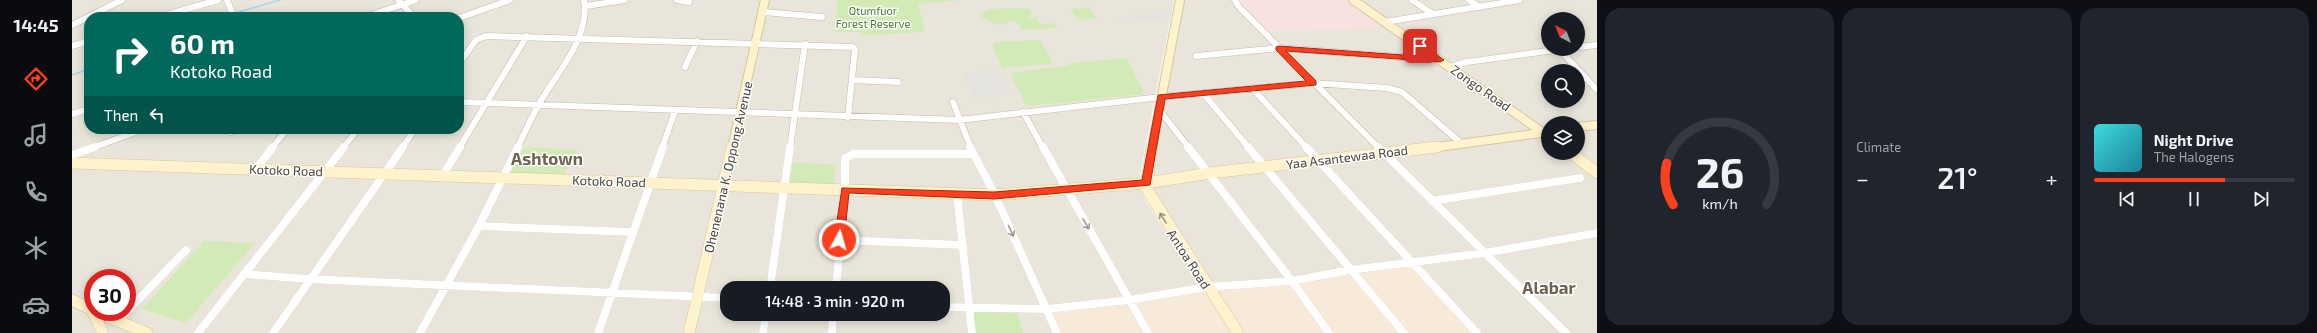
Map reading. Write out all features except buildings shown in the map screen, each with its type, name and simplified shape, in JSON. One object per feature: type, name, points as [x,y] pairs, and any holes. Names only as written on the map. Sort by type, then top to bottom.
[{"type":"street","points":[[98,12],[122,0]]},
{"type":"street","points":[[176,12],[218,0]]},
{"type":"street","points":[[227,0],[232,12]]},
{"type":"street","points":[[377,12],[400,2],[416,0]]},
{"type":"street","points":[[464,16],[510,0]]},
{"type":"street","points":[[420,333],[479,226],[539,104],[580,37],[586,6],[584,0]]},
{"type":"street","points":[[586,6],[625,0]]},
{"type":"street","points":[[677,0],[689,2]]},
{"type":"street","name":"Ohenenana K. Oppong Avenue","points":[[688,333],[699,297],[765,0]]},
{"type":"street","points":[[1146,183],[1158,108],[1180,0]]},
{"type":"street","points":[[1235,0],[1239,7],[1313,83],[1566,333]]},
{"type":"street","name":"Zongo Road","points":[[1354,0],[1541,130]]},
{"type":"street","points":[[1412,0],[1433,14]]},
{"type":"street","points":[[1469,0],[1480,7]]},
{"type":"street","points":[[1385,22],[1520,0]]},
{"type":"street","points":[[400,2],[409,12]]},
{"type":"street","points":[[763,12],[822,17]]},
{"type":"street","points":[[72,25],[84,19]]},
{"type":"street","points":[[443,175],[528,36]]},
{"type":"street","points":[[464,57],[476,40],[480,37],[580,37],[855,47],[848,117]]},
{"type":"street","points":[[685,67],[697,41]]},
{"type":"street","points":[[72,46],[84,42]]},
{"type":"street","points":[[771,281],[805,44]]},
{"type":"street","points":[[1585,46],[1597,45]]},
{"type":"street","points":[[1196,56],[1279,48],[1440,60]]},
{"type":"street","points":[[1450,67],[1467,62],[1541,52]]},
{"type":"street","points":[[1565,56],[1597,90]]},
{"type":"street","points":[[852,80],[898,82]]},
{"type":"street","points":[[464,102],[958,120],[1161,97],[1313,83],[1387,88],[1402,92],[1461,142]]},
{"type":"street","points":[[1252,88],[1477,333]]},
{"type":"street","points":[[1203,93],[1404,333]]},
{"type":"street","points":[[953,102],[958,120],[973,154],[994,195],[1057,333]]},
{"type":"street","points":[[1158,108],[1210,173],[1292,281],[1329,333]]},
{"type":"street","points":[[72,114],[84,110]]},
{"type":"street","points":[[598,333],[675,110]]},
{"type":"street","points":[[1023,112],[1148,333]]},
{"type":"street","points":[[1585,126],[1597,125]]},
{"type":"street","points":[[72,155],[130,134]]},
{"type":"street","points":[[256,169],[283,134]]},
{"type":"street","points":[[198,333],[354,134]]},
{"type":"street","points":[[273,333],[308,279],[386,173],[412,134]]},
{"type":"street","name":"Yaa Asantewaa Road","points":[[1146,183],[1210,173],[1384,154],[1461,142],[1541,134]]},
{"type":"street","points":[[836,281],[839,240],[845,190],[845,158],[848,155],[973,154]]},
{"type":"street","points":[[1579,160],[1597,173]]},
{"type":"street","name":"Kotoko Road","points":[[72,163],[994,195],[1146,183]]},
{"type":"street","points":[[1432,201],[1580,178]]},
{"type":"street","name":"Antoa Road","points":[[1146,183],[1148,194],[1238,333]]},
{"type":"street","points":[[958,194],[972,333]]},
{"type":"street","points":[[479,226],[633,232]]},
{"type":"street","points":[[950,307],[1047,309],[1130,300],[1207,287],[1292,281],[1350,270],[1485,252],[1597,233]]},
{"type":"street","points":[[839,240],[964,245]]},
{"type":"street","points":[[136,302],[186,250]]},
{"type":"street","points":[[244,274],[308,279],[446,284],[720,298]]},
{"type":"street","points":[[72,300],[84,306]]},
{"type":"street","points":[[98,321],[103,333]]},
{"type":"street","points":[[118,321],[147,333]]},
{"type":"street","points":[[763,333],[765,321]]},
{"type":"street","points":[[832,333],[833,321]]},
{"type":"shaded area","points":[[72,0],[838,0],[834,32],[861,32],[861,36],[925,32],[918,4],[956,0],[1174,0],[1138,183],[1145,200],[1201,286],[1055,333],[72,333]]},
{"type":"shaded area","points":[[1182,0],[1597,0],[1597,333],[1480,333],[1214,288],[1149,185]]},
{"type":"shaded area","points":[[1238,0],[1347,0],[1382,25],[1346,30],[1267,31]]},
{"type":"shaded area","points":[[1167,14],[1166,19],[1122,22],[1118,17]]},
{"type":"shaded area","points":[[999,70],[1011,95],[973,98],[963,73]]},
{"type":"shaded area","points":[[1409,259],[1480,333],[1244,333],[1214,288]]},
{"type":"shaded area","points":[[1201,286],[1231,333],[1055,333],[1043,306]]},
{"type":"green space","name":"Otumfuor Forest Reserve","points":[[838,0],[956,1],[918,4],[925,32],[861,36],[861,32],[834,32]]},
{"type":"green space","points":[[1089,7],[1097,18],[1078,20],[1070,9]]},
{"type":"green space","points":[[990,9],[1030,9],[1032,14],[1027,18],[1036,17],[1040,24],[1053,23],[1057,28],[1022,30],[1015,20],[1004,24],[996,24],[986,20],[979,14]]},
{"type":"green space","points":[[1040,40],[1053,64],[1002,68],[992,45],[996,42]]},
{"type":"green space","points":[[1127,58],[1144,94],[1027,106],[1010,73],[1069,65],[1069,63]]},
{"type":"green space","points":[[524,147],[578,150],[563,176],[510,174]]},
{"type":"green space","points":[[793,162],[835,165],[833,186],[789,185]]},
{"type":"green space","points":[[204,241],[255,243],[186,323],[142,309]]},
{"type":"green space","points":[[973,312],[1017,313],[1023,333],[975,333]]},
{"type":"waterway","points":[[238,12],[280,0]]},
{"type":"waterway","points":[[72,75],[84,71]]},
{"type":"district","name":"Ashtown","points":[[547,159]]},
{"type":"district","name":"Alabar","points":[[1549,288]]},
{"type":"route","points":[[839,240],[845,190],[994,195],[1146,183],[1161,97],[1313,83],[1279,48],[1418,60],[1440,60],[1420,46]]}]
